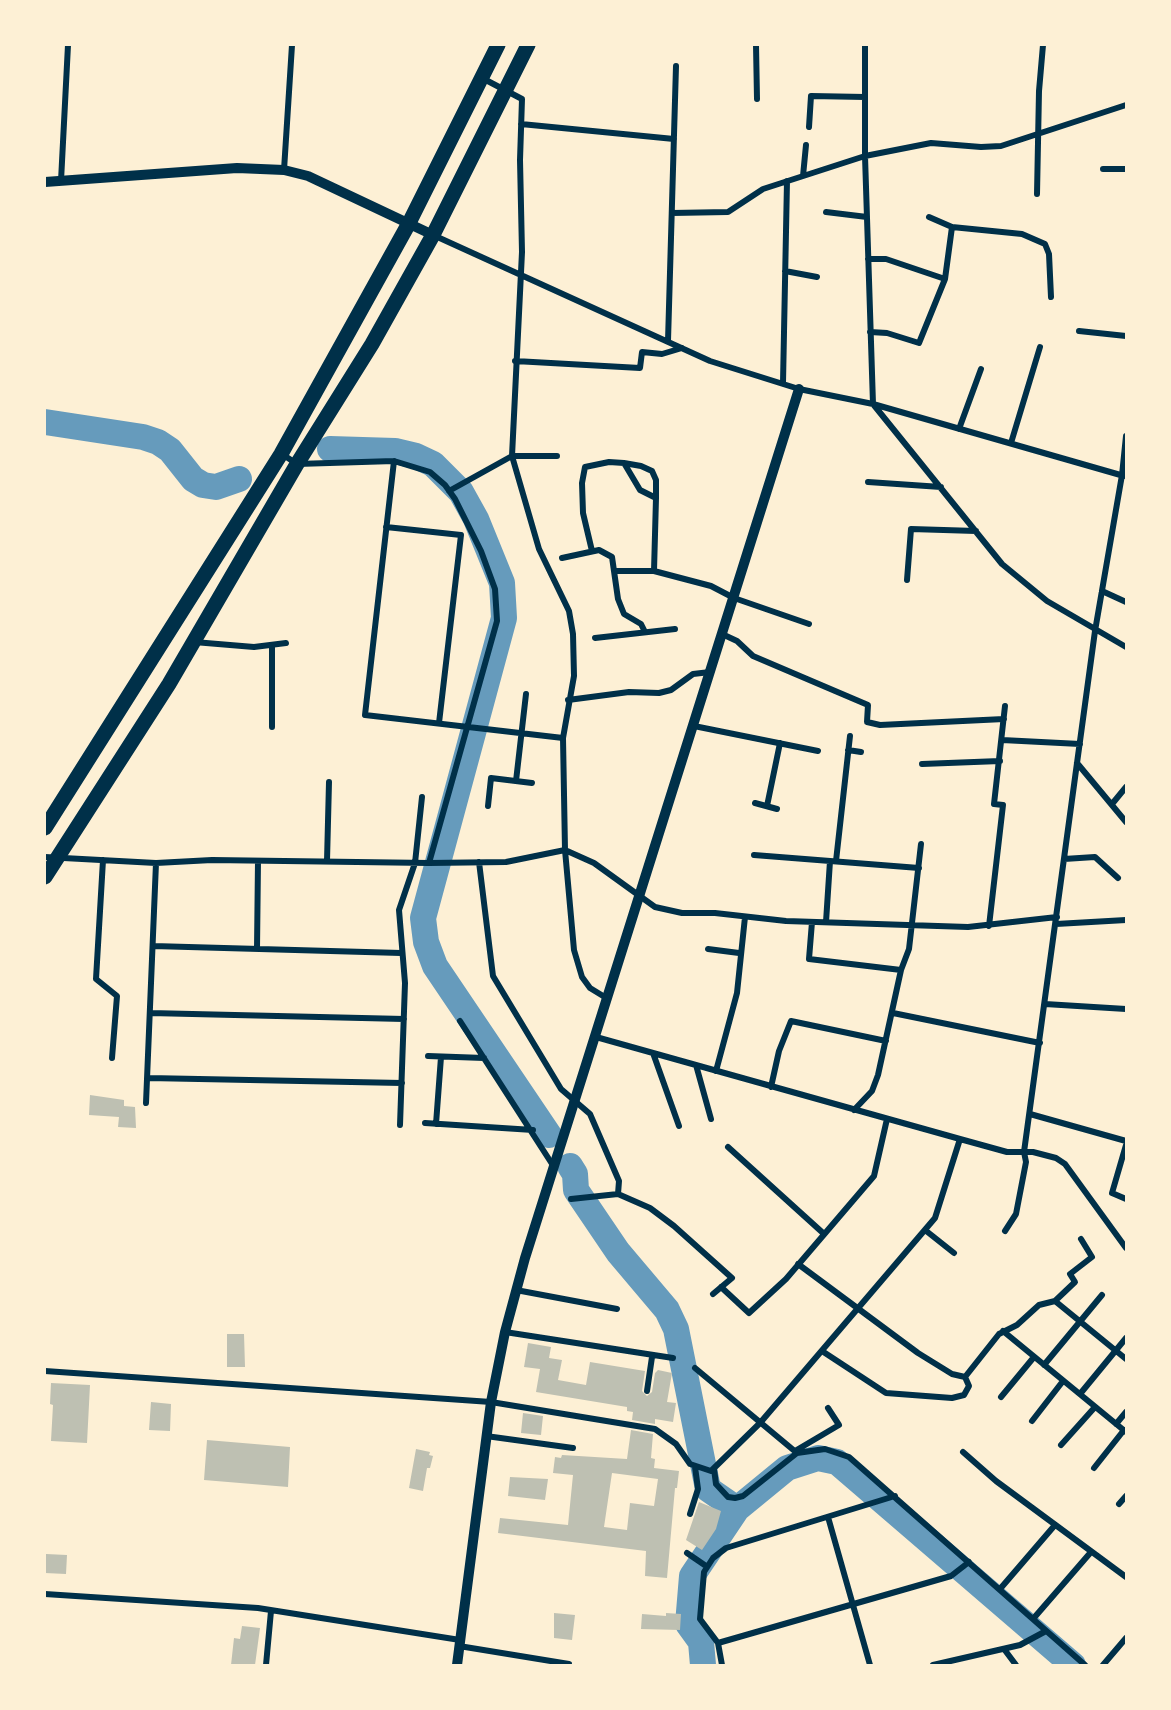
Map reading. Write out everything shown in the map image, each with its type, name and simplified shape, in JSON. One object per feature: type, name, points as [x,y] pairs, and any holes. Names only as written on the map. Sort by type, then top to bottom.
[{"type":"highway","points":[[45,828],[281,454],[408,225],[498,45]]},
{"type":"highway","points":[[45,877],[51,857],[169,684],[297,464],[372,344],[433,235],[528,45]]},
{"type":"street","points":[[61,182],[68,45]]},
{"type":"street","points":[[284,171],[292,45]]},
{"type":"street","points":[[756,45],[757,99]]},
{"type":"street","points":[[865,45],[865,156],[873,404],[1002,564],[1024,585],[1126,647]]},
{"type":"street","points":[[1037,194],[1037,134],[1043,45]]},
{"type":"street","points":[[668,341],[676,66]]},
{"type":"street","points":[[482,78],[522,99],[520,276],[512,456],[540,549],[569,611],[576,656],[562,738],[565,850],[576,964],[590,988],[608,999]]},
{"type":"street","points":[[809,127],[812,96],[865,97]]},
{"type":"street","points":[[672,213],[728,212],[763,189],[865,156],[931,143],[981,147],[1001,146],[1126,105]]},
{"type":"street","points":[[521,124],[674,139]]},
{"type":"street","points":[[803,176],[806,144]]},
{"type":"street","points":[[45,182],[237,168],[284,171],[308,176],[408,225],[710,361],[799,388],[873,404],[1124,476]]},
{"type":"street","points":[[1103,169],[1126,169]]},
{"type":"street","points":[[783,383],[787,181]]},
{"type":"street","points":[[826,212],[867,217]]},
{"type":"street","points":[[929,217],[952,227],[1022,234],[1045,244],[1049,254],[1051,297]]},
{"type":"street","points":[[870,332],[887,333],[919,343],[945,279],[952,227]]},
{"type":"street","points":[[868,259],[886,259],[945,279]]},
{"type":"street","points":[[785,271],[817,278]]},
{"type":"street","points":[[1079,331],[1126,336]]},
{"type":"street","points":[[1011,443],[1040,347]]},
{"type":"street","points":[[515,361],[640,368],[642,352],[662,354],[682,348]]},
{"type":"street","points":[[959,429],[981,369]]},
{"type":"street","points":[[457,1665],[490,1402],[516,1290],[799,388]]},
{"type":"street","points":[[1005,1231],[1016,1214],[1026,1162],[1024,1152],[1077,762],[1096,627],[1124,476],[1126,436]]},
{"type":"street","points":[[281,454],[297,464],[394,461],[430,472],[451,490],[481,551],[495,589],[497,621],[429,864]]},
{"type":"street","points":[[451,490],[512,456],[557,456]]},
{"type":"street","points":[[394,461],[365,715],[562,738]]},
{"type":"street","points":[[592,551],[583,513],[582,483],[585,467],[609,462],[641,466],[652,471],[656,480],[654,572]]},
{"type":"street","points":[[624,464],[640,490],[656,498]]},
{"type":"street","points":[[868,482],[941,487]]},
{"type":"street","points":[[386,528],[461,535],[439,723]]},
{"type":"street","points":[[907,580],[911,529],[976,531]]},
{"type":"street","points":[[562,558],[592,551],[607,552],[612,556],[618,599],[624,614],[641,624],[645,632]]},
{"type":"street","points":[[615,571],[654,572],[711,586],[734,598],[809,624]]},
{"type":"street","points":[[1102,594],[1126,602]]},
{"type":"street","points":[[595,638],[675,628]]},
{"type":"street","points":[[723,634],[737,641],[753,656],[868,705],[867,722],[880,724],[1004,719]]},
{"type":"street","points":[[193,642],[272,646],[286,643]]},
{"type":"street","points":[[272,646],[272,727]]},
{"type":"street","points":[[568,700],[629,692],[659,693],[671,690],[693,674],[711,672]]},
{"type":"street","points":[[516,781],[526,694]]},
{"type":"street","points":[[988,926],[1003,805],[994,804],[1005,706]]},
{"type":"street","points":[[694,726],[818,751]]},
{"type":"street","points":[[826,922],[850,736]]},
{"type":"street","points":[[1002,740],[1080,744]]},
{"type":"street","points":[[767,806],[780,743]]},
{"type":"street","points":[[848,750],[861,752]]},
{"type":"street","points":[[922,764],[1000,761]]},
{"type":"street","points":[[1077,762],[1126,822]]},
{"type":"street","points":[[488,806],[491,778],[532,783]]},
{"type":"street","points":[[327,861],[329,782]]},
{"type":"street","points":[[1112,804],[1126,787]]},
{"type":"street","points":[[400,1125],[405,983],[399,910],[415,863],[422,797]]},
{"type":"street","points":[[755,803],[777,808]]},
{"type":"street","points":[[854,1110],[872,1091],[886,1041],[901,970],[909,949],[914,925],[921,844]]},
{"type":"street","points":[[51,857],[156,863],[327,861],[429,864],[506,862],[565,850],[594,863],[655,908],[666,910],[813,922],[914,925],[988,926],[1056,921],[1126,920]]},
{"type":"street","points":[[754,855],[919,868]]},
{"type":"street","points":[[1064,859],[1095,857],[1118,878]]},
{"type":"street","points":[[103,860],[96,979],[117,996],[112,1058]]},
{"type":"street","points":[[257,949],[258,861]]},
{"type":"street","points":[[478,862],[493,976],[561,1089],[590,1114],[619,1181],[618,1194]]},
{"type":"street","points":[[146,1103],[156,863]]},
{"type":"street","points":[[716,1071],[737,993],[739,953],[745,917]]},
{"type":"street","points":[[813,922],[808,959],[901,970]]},
{"type":"street","points":[[153,946],[401,954]]},
{"type":"street","points":[[708,949],[739,953]]},
{"type":"street","points":[[1045,1004],[1126,1009]]},
{"type":"street","points":[[150,1013],[404,1019]]},
{"type":"street","points":[[893,1013],[1040,1043]]},
{"type":"street","points":[[460,1021],[554,1167]]},
{"type":"street","points":[[771,1087],[779,1050],[791,1021],[886,1041]]},
{"type":"street","points":[[596,1037],[1007,1152],[1045,1155],[1065,1164],[1126,1248]]},
{"type":"street","points":[[653,1053],[679,1126]]},
{"type":"street","points":[[428,1056],[484,1058]]},
{"type":"street","points":[[436,1124],[441,1057]]},
{"type":"street","points":[[696,1065],[711,1119]]},
{"type":"street","points":[[147,1078],[402,1083]]},
{"type":"street","points":[[1030,1114],[1126,1143],[1112,1192],[1126,1199]]},
{"type":"street","points":[[721,1287],[749,1313],[798,1264],[874,1176],[887,1119]]},
{"type":"street","points":[[425,1124],[532,1130]]},
{"type":"street","points":[[712,1470],[760,1423],[935,1218],[942,1202],[960,1139]]},
{"type":"street","points":[[728,1147],[823,1233]]},
{"type":"street","points":[[573,1199],[618,1194],[650,1208],[710,1256],[732,1278],[713,1294]]},
{"type":"street","points":[[925,1230],[954,1253]]},
{"type":"street","points":[[964,1377],[994,1338],[1017,1326],[1039,1305],[1055,1301],[1075,1282],[1070,1274],[1092,1257],[1081,1239]]},
{"type":"street","points":[[798,1264],[918,1353],[952,1374],[964,1377],[969,1386],[964,1395],[952,1398],[886,1393],[822,1351]]},
{"type":"street","points":[[516,1290],[617,1309]]},
{"type":"street","points":[[1044,1365],[1102,1295]]},
{"type":"street","points":[[1055,1301],[1126,1359]]},
{"type":"street","points":[[505,1332],[673,1358]]},
{"type":"street","points":[[1003,1332],[1125,1431],[1094,1468]]},
{"type":"street","points":[[1080,1394],[1126,1338]]},
{"type":"street","points":[[647,1390],[652,1356]]},
{"type":"street","points":[[1001,1397],[1034,1357]]},
{"type":"street","points":[[695,1368],[796,1452],[825,1449],[849,1457],[895,1496],[966,1564],[1000,1589],[1033,1619],[1044,1633],[1085,1665]]},
{"type":"street","points":[[45,1371],[490,1402],[655,1429],[676,1444],[690,1464],[712,1470]]},
{"type":"street","points":[[1032,1421],[1063,1380]]},
{"type":"street","points":[[1061,1445],[1095,1407]]},
{"type":"street","points":[[712,1470],[716,1484],[728,1497],[743,1496],[796,1452],[839,1425],[828,1408]]},
{"type":"street","points":[[1116,1424],[1126,1412]]},
{"type":"street","points":[[486,1436],[573,1449]]},
{"type":"street","points":[[963,1452],[996,1481],[1126,1577]]},
{"type":"street","points":[[690,1514],[698,1489],[698,1467]]},
{"type":"street","points":[[722,1665],[718,1643],[699,1619],[705,1565],[726,1548],[895,1496]]},
{"type":"street","points":[[1119,1504],[1126,1496]]},
{"type":"street","points":[[828,1517],[870,1665]]},
{"type":"street","points":[[1000,1589],[1055,1525]]},
{"type":"street","points":[[1033,1619],[1091,1552]]},
{"type":"street","points":[[687,1553],[705,1565]]},
{"type":"street","points":[[718,1643],[956,1572],[966,1564]]},
{"type":"street","points":[[45,1594],[258,1608],[568,1664]]},
{"type":"street","points":[[266,1665],[271,1611]]},
{"type":"street","points":[[933,1665],[1004,1649],[1034,1640],[1044,1633]]},
{"type":"street","points":[[1103,1665],[1126,1638]]},
{"type":"street","points":[[1004,1649],[1016,1665]]},
{"type":"building","points":[[90,1095],[124,1100],[124,1106],[135,1107],[136,1128],[118,1127],[119,1117],[89,1115]]},
{"type":"building","points":[[227,1334],[244,1334],[245,1367],[227,1367]]},
{"type":"building","points":[[528,1343],[551,1347],[549,1358],[562,1360],[558,1380],[586,1385],[590,1362],[645,1371],[642,1391],[647,1396],[652,1392],[655,1373],[658,1370],[672,1373],[667,1402],[676,1403],[673,1422],[655,1419],[655,1424],[632,1420],[633,1412],[627,1411],[627,1407],[536,1392],[540,1369],[524,1367]]},
{"type":"building","points":[[51,1383],[90,1385],[87,1443],[51,1441],[53,1405],[50,1404]]},
{"type":"building","points":[[151,1402],[171,1404],[170,1431],[149,1430]]},
{"type":"building","points":[[523,1413],[543,1416],[541,1435],[521,1433]]},
{"type":"building","points":[[631,1430],[653,1434],[651,1458],[655,1459],[654,1468],[679,1471],[677,1488],[675,1488],[667,1578],[645,1576],[646,1551],[498,1533],[500,1518],[568,1525],[573,1475],[553,1473],[555,1457],[561,1458],[562,1455],[627,1459]],"holes":[[[612,1473],[658,1479],[654,1506],[630,1503],[627,1530],[604,1527]]]},
{"type":"building","points":[[207,1440],[290,1447],[288,1487],[204,1480]]},
{"type":"building","points":[[416,1449],[430,1452],[429,1455],[433,1456],[430,1468],[427,1468],[423,1491],[409,1488]]},
{"type":"building","points":[[510,1477],[548,1479],[545,1500],[508,1496]]},
{"type":"building","points":[[699,1502],[721,1511],[716,1529],[702,1550],[686,1540]]},
{"type":"building","points":[[46,1554],[67,1555],[66,1574],[45,1573]]},
{"type":"building","points":[[554,1613],[575,1615],[572,1640],[554,1638]]},
{"type":"building","points":[[666,1613],[681,1614],[680,1630],[641,1629],[642,1614],[666,1616]]},
{"type":"building","points":[[242,1626],[260,1628],[255,1665],[231,1665],[234,1638],[240,1639]]},
{"type":"waterway","points":[[45,422],[143,437],[158,442],[170,450],[193,479],[203,485],[216,487],[239,479]]},
{"type":"waterway","points":[[330,449],[395,451],[416,456],[433,464],[461,492],[476,519],[502,583],[504,618],[423,918],[426,942],[435,966],[549,1135]]},
{"type":"waterway","points":[[570,1166],[575,1174],[576,1190],[618,1252],[667,1310],[676,1329],[708,1489],[737,1509],[787,1468],[818,1458],[837,1462],[1073,1665]]},
{"type":"waterway","points":[[703,1665],[701,1642],[688,1624],[692,1576],[737,1509]]}]
